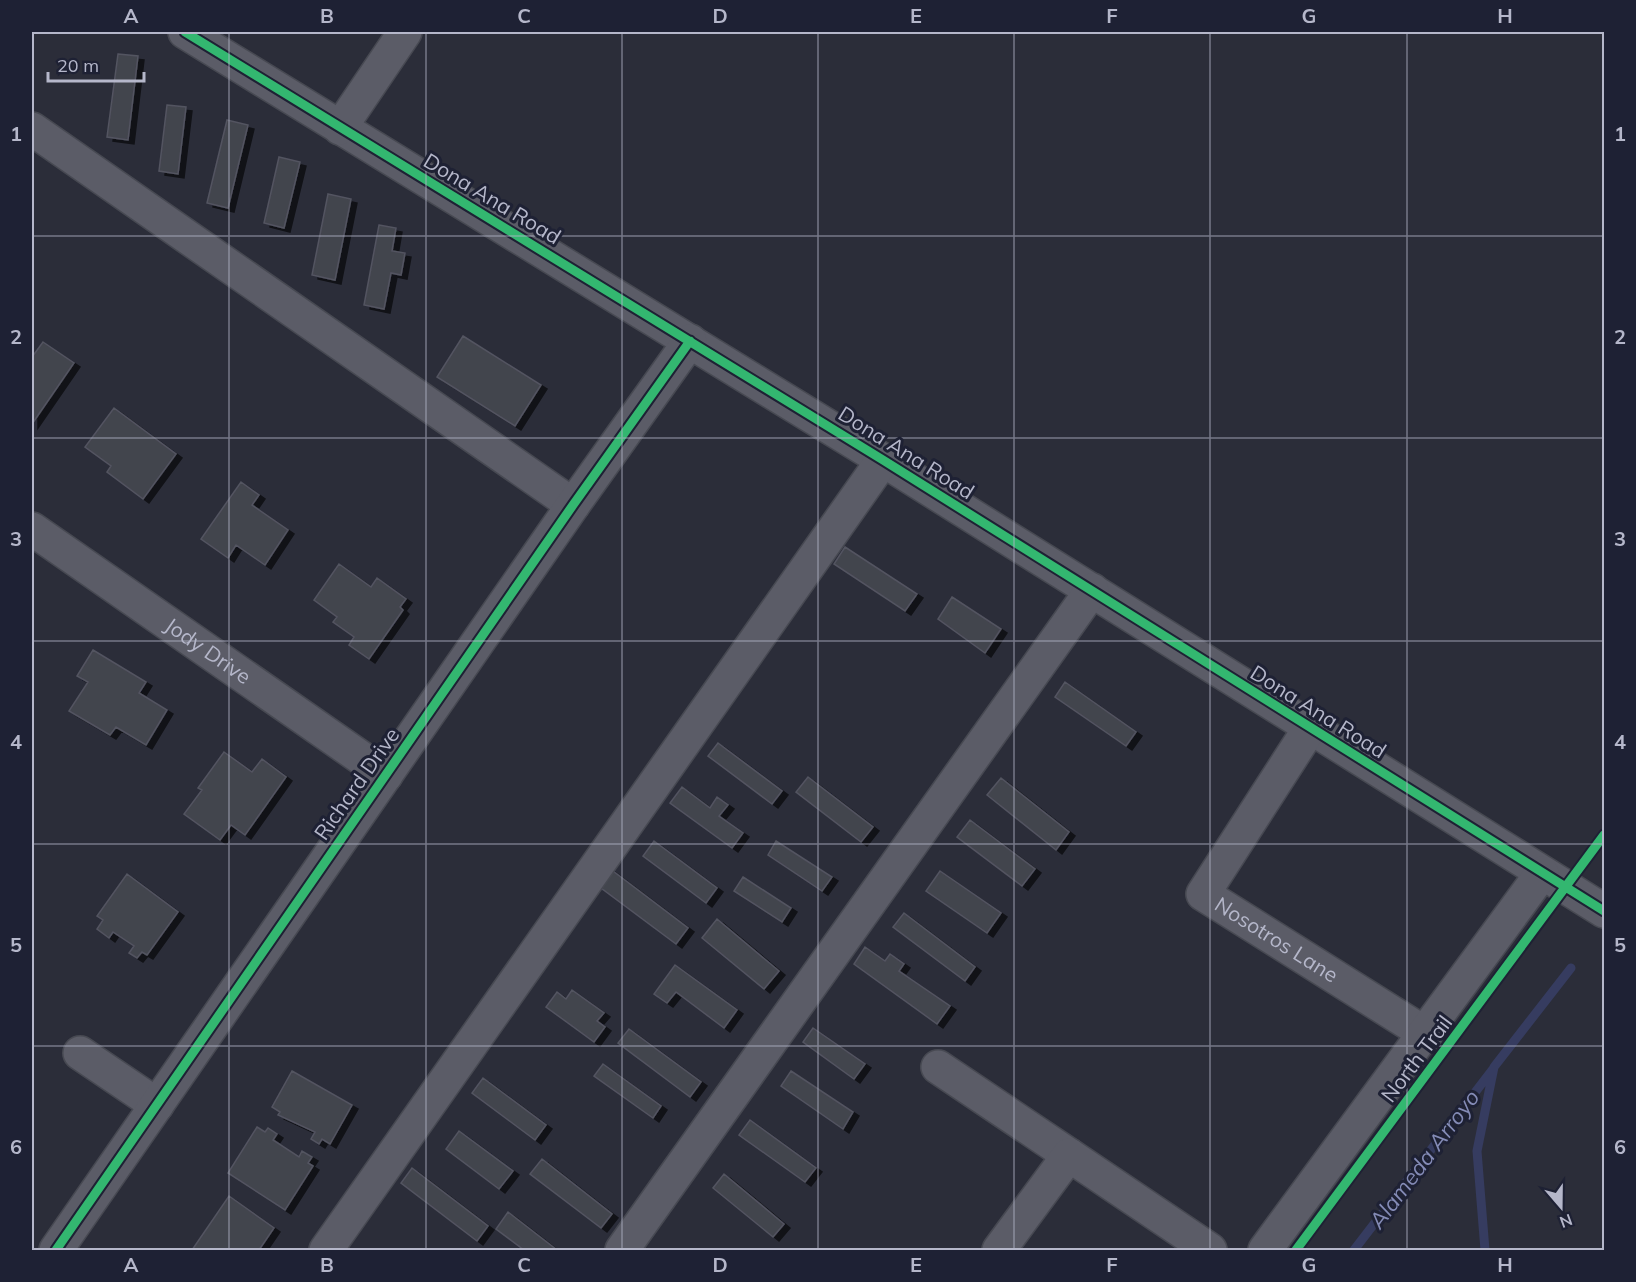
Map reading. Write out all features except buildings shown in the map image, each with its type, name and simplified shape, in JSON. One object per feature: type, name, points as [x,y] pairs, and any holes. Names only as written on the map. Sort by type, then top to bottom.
[{"type":"street","name":"Dona Ana Road","points":[[185,32],[883,459],[1605,911]]},
{"type":"street","points":[[340,128],[405,32]]},
{"type":"street","points":[[32,129],[573,505]]},
{"type":"street","name":"Richard Drive","points":[[56,1251],[573,505],[690,341]]},
{"type":"street","points":[[326,1251],[883,459]]},
{"type":"street","name":"Jody Drive","points":[[32,529],[386,775]]},
{"type":"street","points":[[622,1251],[1092,590]]},
{"type":"street","name":"Nosotros Lane","points":[[1310,728],[1203,894],[1426,1034]]},
{"type":"street","points":[[1265,1251],[1542,873]]},
{"type":"street","points":[[80,1053],[157,1105]]},
{"type":"street","points":[[938,1067],[1210,1251]]},
{"type":"street","points":[[999,1251],[1068,1155]]},
{"type":"waterway","points":[[1485,1250],[1477,1151],[1494,1067],[1571,968]]},
{"type":"waterway","name":"Alameda Arroyo","points":[[1354,1250],[1493,1069]]},
{"type":"cycle path","points":[[185,32],[883,460],[1604,911]]},
{"type":"cycle path","points":[[56,1250],[573,505],[690,341]]},
{"type":"cycle path","name":"North Trail","points":[[1296,1250],[1604,835]]}]
